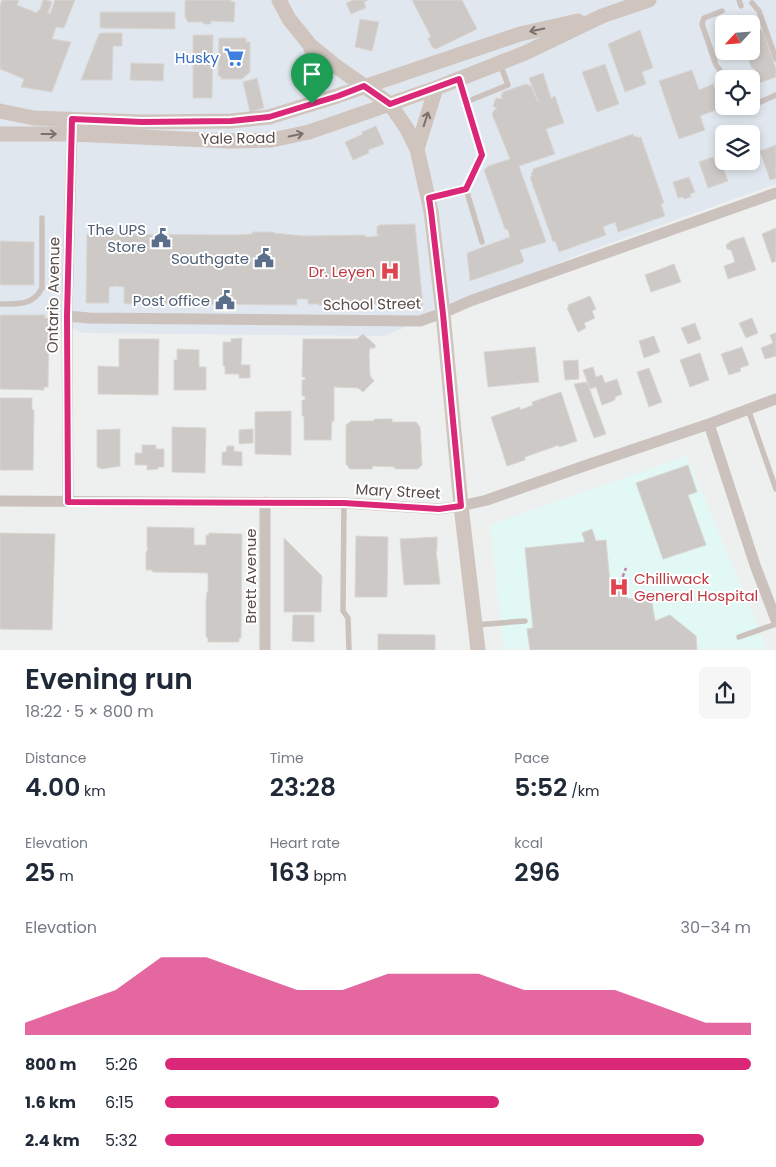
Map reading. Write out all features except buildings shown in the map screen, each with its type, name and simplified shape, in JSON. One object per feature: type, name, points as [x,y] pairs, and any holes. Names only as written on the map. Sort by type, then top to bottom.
[{"type":"main road","points":[[279,0],[289,18],[310,45],[337,67],[390,104],[407,129],[417,149],[431,211],[443,314],[461,506],[478,650]]},
{"type":"main road","name":"Yale Road","points":[[0,134],[142,122],[231,121],[269,117],[520,34],[602,16],[649,0]]},
{"type":"main road","name":"Yale Road","points":[[0,111],[72,127],[230,141],[272,140],[310,132],[436,88],[525,53],[602,16]]},
{"type":"main road","points":[[310,45],[317,66],[318,85],[317,95],[312,104]]},
{"type":"main road","points":[[417,149],[436,88]]},
{"type":"main road","points":[[0,118],[34,118]]},
{"type":"street","name":"Ontario Avenue","points":[[68,502],[67,316],[72,127]]},
{"type":"street","name":"School Street","points":[[67,316],[90,318],[420,321],[776,193]]},
{"type":"street","name":"Mary Street","points":[[0,501],[344,503],[439,509],[488,500],[776,399]]},
{"type":"street","points":[[709,424],[755,565],[776,620]]},
{"type":"street","name":"Brett Avenue","points":[[265,502],[265,650]]},
{"type":"lane","points":[[752,3],[759,11],[776,59]]},
{"type":"lane","points":[[719,70],[702,24],[704,18],[722,11]]},
{"type":"lane","points":[[466,102],[508,85],[499,63]]},
{"type":"lane","points":[[459,79],[482,155],[466,189],[482,242]]},
{"type":"lane","points":[[760,102],[776,96]]},
{"type":"lane","points":[[429,198],[466,189]]},
{"type":"lane","points":[[0,304],[30,302],[39,294],[42,288],[42,218]]},
{"type":"lane","points":[[748,409],[776,489]]},
{"type":"lane","points":[[344,503],[343,611],[348,618],[349,650]]},
{"type":"lane","points":[[475,625],[525,621]]},
{"type":"lane","points":[[739,637],[776,624]]},
{"type":"path","points":[[618,589],[626,568]]},
{"type":"shaded area","points":[[0,0],[776,0],[776,184],[578,255],[384,336],[83,333],[46,316],[0,318]]},
{"type":"shaded area","name":"Chilliwack General Hospital","points":[[687,456],[767,649],[504,649],[490,525]]},
{"type":"place","name":"Husky","points":[[234,57]]},
{"type":"place","name":"The UPS Store","points":[[161,238]]},
{"type":"place","name":"Southgate","points":[[264,258]]},
{"type":"place","name":"Dr. Leyen","points":[[390,271]]},
{"type":"place","name":"Post office","points":[[225,300]]},
{"type":"place","name":"Chilliwack General Hospital","points":[[619,587]]},
{"type":"route","points":[[459,79],[482,155],[466,189],[429,198],[443,314],[461,506],[439,509],[344,503],[68,502],[67,316],[72,119],[142,122],[231,121],[269,117],[312,104],[364,86],[390,104],[459,79]]}]
